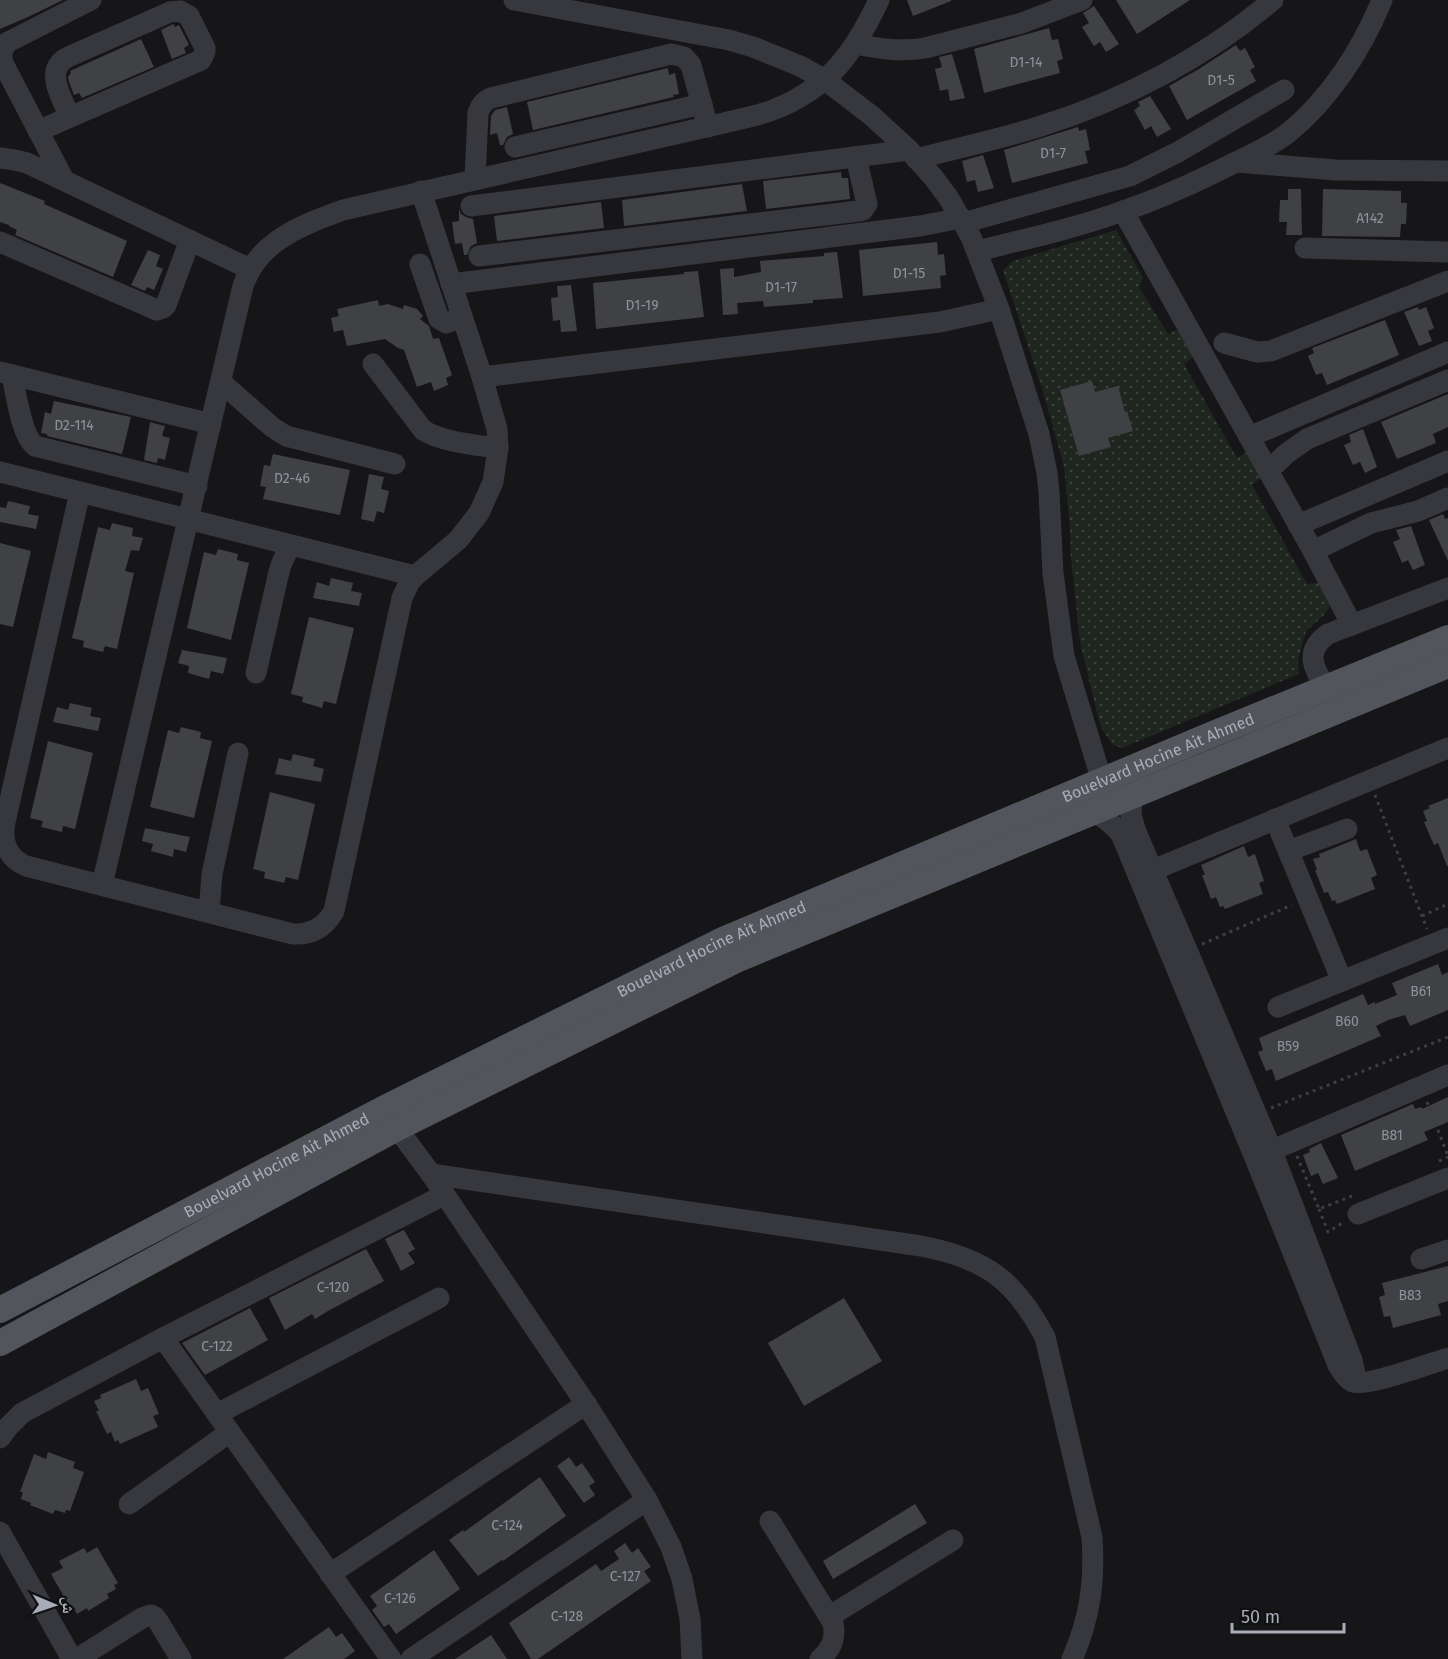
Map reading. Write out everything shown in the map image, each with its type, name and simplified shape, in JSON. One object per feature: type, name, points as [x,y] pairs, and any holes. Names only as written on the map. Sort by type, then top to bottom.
[{"type":"main road","name":"Bouelvard Hocine Ait Ahmed","points":[[0,1311],[385,1108],[725,939],[1448,638]]},
{"type":"main road","points":[[0,1343],[397,1128],[736,960],[1448,665]]},
{"type":"street","points":[[64,180],[2,61],[2,51],[8,42],[91,0]]},
{"type":"street","points":[[514,0],[729,40],[777,56],[825,80],[872,116],[913,155],[948,197],[977,252],[999,309],[1039,434],[1051,512],[1054,582],[1064,656],[1102,781]]},
{"type":"street","points":[[102,885],[243,286],[250,269],[260,255],[287,234],[344,210],[771,111],[808,92],[825,80],[841,64],[866,29],[879,0]]},
{"type":"street","points":[[856,44],[891,50],[925,48],[1022,23],[1082,0]]},
{"type":"street","points":[[471,206],[856,157],[913,155],[1039,127],[1080,113],[1158,77],[1196,56],[1232,32],[1272,0]]},
{"type":"street","points":[[1236,162],[1251,145],[1282,123],[1306,100],[1350,40],[1370,0]]},
{"type":"street","points":[[977,252],[1123,211],[1175,191],[1256,153],[1287,133],[1314,108],[1338,79],[1359,48],[1382,0]]},
{"type":"street","points":[[38,131],[201,60],[206,52],[205,48],[189,16],[180,11],[170,12],[61,62],[56,70],[55,80],[70,117]]},
{"type":"street","points":[[475,179],[478,113],[483,104],[491,98],[675,54],[684,57],[691,65],[708,127]]},
{"type":"street","points":[[451,284],[962,220],[1130,176],[1178,152],[1284,90]]},
{"type":"street","points":[[515,147],[702,104]]},
{"type":"street","points":[[1287,133],[1296,153],[1312,168]]},
{"type":"street","points":[[479,256],[863,210],[867,204],[856,157]]},
{"type":"street","points":[[0,158],[27,163],[250,269]]},
{"type":"street","points":[[1236,162],[1336,170],[1448,171]]},
{"type":"street","points":[[80,492],[4,822],[3,838],[9,853],[20,863],[102,885],[293,934],[313,931],[325,923],[334,911],[405,590],[415,576],[458,540],[479,513],[493,482],[497,465],[497,429],[421,191]]},
{"type":"street","points":[[1123,211],[1352,625]]},
{"type":"street","points":[[0,242],[157,310],[166,305],[190,240]]},
{"type":"street","points":[[1305,248],[1448,252]]},
{"type":"street","points":[[420,264],[439,319],[446,323],[462,318]]},
{"type":"street","points":[[1224,343],[1257,352],[1271,351],[1448,280]]},
{"type":"street","points":[[482,377],[940,322],[999,309]]},
{"type":"street","points":[[1249,437],[1448,352]]},
{"type":"street","points":[[373,364],[423,430],[432,435],[460,442],[498,448]]},
{"type":"street","points":[[6,373],[211,424]]},
{"type":"street","points":[[6,373],[24,431],[35,446],[197,486]]},
{"type":"street","points":[[1268,471],[1307,439],[1448,380]]},
{"type":"street","points":[[221,382],[272,427],[286,436],[395,464]]},
{"type":"street","points":[[1298,525],[1448,461]]},
{"type":"street","points":[[0,472],[415,576]]},
{"type":"street","points":[[1313,551],[1371,523],[1418,511],[1448,498]]},
{"type":"street","points":[[256,673],[278,576],[290,545]]},
{"type":"street","points":[[1326,688],[1312,660],[1316,645],[1321,639],[1328,634],[1448,588]]},
{"type":"street","points":[[1145,873],[1448,748]]},
{"type":"street","points":[[209,912],[212,874],[238,753]]},
{"type":"street","points":[[1132,795],[1130,806],[1132,824],[1145,873],[1273,1150]]},
{"type":"street","points":[[1092,811],[1113,824],[1121,834],[1187,950],[1273,1150],[1352,1360],[1357,1382],[1389,1376],[1448,1358]]},
{"type":"street","points":[[1275,819],[1342,981]]},
{"type":"street","points":[[1288,851],[1347,829]]},
{"type":"street","points":[[1278,1007],[1441,941]]},
{"type":"street","points":[[1273,1150],[1448,1075]]},
{"type":"street","points":[[397,1128],[431,1174],[586,1404],[647,1500],[671,1547],[682,1579],[690,1619],[692,1659]]},
{"type":"street","points":[[1355,1205],[1443,1170]]},
{"type":"street","points":[[431,1174],[948,1251],[973,1260],[996,1274],[1016,1292],[1032,1313],[1045,1337],[1092,1537],[1094,1568],[1091,1598],[1081,1638],[1072,1659]]},
{"type":"street","points":[[0,1438],[22,1413],[163,1338],[444,1195]]},
{"type":"street","points":[[1421,1259],[1448,1250]]},
{"type":"street","points":[[217,1414],[439,1298]]},
{"type":"street","points":[[163,1338],[391,1659]]},
{"type":"street","points":[[330,1574],[586,1404]]},
{"type":"street","points":[[129,1504],[230,1432]]},
{"type":"street","points":[[411,1659],[647,1500]]},
{"type":"street","points":[[770,1521],[833,1623],[834,1638],[828,1652],[820,1659]]},
{"type":"street","points":[[0,1532],[72,1659]]},
{"type":"street","points":[[830,1616],[953,1540]]},
{"type":"street","points":[[77,1659],[142,1618],[151,1615],[158,1621],[181,1659]]},
{"type":"path","points":[[1370,780],[1422,916],[1441,941]]},
{"type":"path","points":[[1187,950],[1308,898]]},
{"type":"path","points":[[1422,916],[1448,904]]},
{"type":"path","points":[[1257,1113],[1448,1037]]},
{"type":"path","points":[[1421,1086],[1448,1156],[1443,1170]]},
{"type":"path","points":[[1273,1150],[1319,1209],[1328,1232],[1355,1205]]},
{"type":"path","points":[[1319,1209],[1355,1205]]},
{"type":"shaded area","points":[[1116,230],[1143,277],[1139,287],[1168,334],[1178,329],[1193,357],[1184,364],[1237,458],[1247,452],[1261,478],[1252,485],[1307,584],[1318,583],[1330,606],[1323,616],[1306,631],[1298,660],[1299,674],[1122,748],[1113,745],[1102,729],[1098,717],[1080,642],[1064,467],[1044,395],[1003,270],[1013,261]]},
{"type":"building","points":[[0,0],[63,0],[0,29]]},
{"type":"building","points":[[907,0],[951,0],[951,1],[913,16]]},
{"type":"building","points":[[1116,0],[1190,0],[1137,34]]},
{"type":"building","points":[[1094,6],[1119,44],[1106,52],[1100,42],[1094,46],[1082,27],[1089,23],[1083,13]]},
{"type":"building","points":[[173,24],[175,27],[179,25],[189,45],[184,48],[186,53],[172,59],[161,30]]},
{"type":"building","points":[[1049,28],[1052,40],[1058,39],[1063,59],[1057,61],[1060,73],[984,93],[974,49]]},
{"type":"building","points":[[141,39],[154,67],[82,98],[79,93],[74,95],[68,77],[70,71]]},
{"type":"building","points":[[1236,45],[1240,51],[1245,48],[1255,67],[1250,70],[1256,81],[1187,120],[1169,86]]},
{"type":"building","points":[[952,54],[965,98],[950,101],[948,89],[940,91],[935,69],[942,67],[939,57]]},
{"type":"building","points":[[668,68],[669,75],[675,73],[679,94],[673,95],[674,97],[533,130],[527,102]]},
{"type":"building","points":[[1150,96],[1171,129],[1157,137],[1151,126],[1145,130],[1134,110],[1140,106],[1138,102]]},
{"type":"building","points":[[507,107],[513,134],[507,137],[503,145],[500,145],[497,133],[490,135],[491,116],[495,110]]},
{"type":"building","points":[[1078,127],[1079,131],[1086,129],[1090,150],[1085,151],[1088,163],[1012,183],[1004,150]]},
{"type":"building","points":[[983,155],[994,188],[978,192],[975,180],[967,182],[962,161]]},
{"type":"building","points":[[841,172],[842,178],[848,178],[850,199],[766,209],[763,181]]},
{"type":"building","points":[[0,183],[45,201],[44,204],[127,241],[113,277],[15,235],[17,230],[0,222]]},
{"type":"building","points":[[742,184],[747,211],[624,226],[622,200]]},
{"type":"building","points":[[1288,189],[1301,189],[1302,235],[1286,235],[1287,222],[1279,222],[1280,200],[1288,200]]},
{"type":"building","points":[[1323,189],[1401,191],[1401,203],[1407,203],[1406,224],[1401,224],[1400,237],[1322,236]]},
{"type":"building","points":[[601,202],[604,228],[497,241],[494,216]]},
{"type":"building","points":[[459,209],[461,214],[473,219],[477,243],[471,246],[467,255],[464,255],[462,243],[455,244],[452,222],[459,221]]},
{"type":"building","points":[[937,242],[938,255],[944,254],[946,275],[940,276],[941,288],[863,296],[859,250]]},
{"type":"building","points":[[148,250],[160,255],[156,266],[163,269],[154,290],[147,287],[145,291],[131,285]]},
{"type":"building","points":[[837,252],[843,298],[764,307],[763,301],[737,303],[738,314],[723,315],[720,269],[734,268],[734,277],[761,272],[760,261],[824,256],[824,253]]},
{"type":"building","points":[[698,271],[704,317],[596,329],[593,283]]},
{"type":"building","points":[[571,285],[577,331],[561,332],[560,320],[553,321],[551,298],[558,297],[557,286]]},
{"type":"building","points":[[378,300],[379,306],[388,304],[403,309],[404,305],[417,309],[423,316],[420,319],[429,326],[433,339],[439,338],[452,375],[446,378],[448,385],[434,391],[431,382],[417,387],[404,350],[385,339],[347,346],[343,330],[334,332],[331,318],[339,316],[337,309]]},
{"type":"building","points":[[1418,307],[1419,310],[1426,307],[1434,328],[1428,331],[1432,341],[1419,346],[1404,312]]},
{"type":"building","points":[[1385,320],[1399,355],[1327,385],[1322,373],[1316,375],[1308,356],[1314,353],[1312,348]]},
{"type":"building","points":[[1092,381],[1095,392],[1118,386],[1133,431],[1108,438],[1111,447],[1079,456],[1060,390]]},
{"type":"building","points":[[1448,394],[1448,427],[1433,434],[1436,443],[1397,459],[1381,422]]},
{"type":"building","points":[[54,401],[131,417],[122,454],[41,433],[45,412],[51,414]]},
{"type":"building","points":[[150,422],[165,426],[162,436],[170,438],[165,460],[158,458],[157,463],[144,460]]},
{"type":"building","points":[[1363,429],[1377,467],[1365,473],[1360,462],[1353,465],[1344,445],[1351,442],[1349,435]]},
{"type":"building","points":[[273,454],[350,470],[340,515],[263,499],[266,487],[260,486],[264,465],[270,466]]},
{"type":"building","points":[[369,474],[384,477],[381,489],[389,491],[384,513],[377,511],[374,522],[361,519]]},
{"type":"building","points":[[8,501],[30,506],[28,514],[39,516],[36,529],[0,522],[0,507],[6,508]]},
{"type":"building","points":[[1443,514],[1445,519],[1448,518],[1448,561],[1429,520]]},
{"type":"building","points":[[112,523],[133,528],[132,536],[143,538],[139,551],[131,550],[125,571],[134,573],[117,649],[105,646],[103,652],[83,647],[84,641],[72,638],[98,527],[110,530]]},
{"type":"building","points":[[1411,526],[1425,565],[1413,570],[1408,560],[1402,563],[1393,542],[1400,539],[1396,530]]},
{"type":"building","points":[[0,543],[31,551],[13,627],[0,624]]},
{"type":"building","points":[[218,549],[238,554],[237,560],[249,563],[231,640],[187,628],[204,552],[216,555]]},
{"type":"building","points":[[331,578],[353,583],[351,591],[362,593],[359,606],[313,598],[317,582],[329,586]]},
{"type":"building","points":[[309,617],[354,628],[336,704],[324,701],[322,708],[302,702],[303,697],[291,694]]},
{"type":"building","points":[[182,650],[227,658],[223,674],[211,671],[209,679],[188,673],[189,666],[178,663]]},
{"type":"building","points":[[70,703],[92,708],[90,716],[101,718],[98,731],[53,722],[57,707],[68,710]]},
{"type":"building","points":[[181,727],[201,732],[200,738],[212,741],[194,818],[150,807],[168,730],[179,733]]},
{"type":"building","points":[[48,741],[93,753],[75,829],[63,826],[62,832],[41,827],[43,821],[30,818]]},
{"type":"building","points":[[293,754],[315,759],[313,766],[324,769],[321,782],[275,774],[279,758],[291,761]]},
{"type":"building","points":[[270,792],[315,804],[298,880],[286,877],[284,883],[264,878],[265,872],[253,869]]},
{"type":"building","points":[[1448,798],[1447,866],[1438,843],[1434,845],[1424,822],[1427,821],[1423,811],[1430,808],[1428,806]]},
{"type":"building","points":[[145,828],[190,837],[186,852],[174,849],[173,857],[151,851],[153,844],[142,841]]},
{"type":"building","points":[[1356,839],[1360,851],[1367,849],[1377,875],[1371,878],[1375,889],[1337,904],[1335,900],[1332,901],[1328,892],[1324,893],[1313,859],[1320,857],[1319,854]]},
{"type":"building","points":[[1244,846],[1248,857],[1255,854],[1264,881],[1259,883],[1263,894],[1225,909],[1223,906],[1220,907],[1216,897],[1211,899],[1202,875],[1205,875],[1201,865]]},
{"type":"building","points":[[1438,964],[1442,975],[1448,972],[1448,1010],[1410,1026],[1405,1015],[1388,1020],[1376,1026],[1381,1036],[1276,1081],[1272,1069],[1266,1071],[1258,1052],[1263,1050],[1259,1038],[1363,994],[1368,1005],[1397,995],[1392,983]]},
{"type":"building","points":[[1448,1097],[1448,1122],[1424,1132],[1428,1140],[1355,1171],[1341,1135],[1413,1104],[1415,1109],[1421,1107],[1422,1109]]},
{"type":"building","points":[[1321,1143],[1338,1178],[1323,1184],[1318,1173],[1311,1176],[1303,1155]]},
{"type":"building","points":[[404,1230],[415,1249],[408,1253],[415,1263],[401,1271],[385,1239]]},
{"type":"building","points":[[366,1249],[384,1281],[315,1319],[312,1314],[285,1330],[269,1298]]},
{"type":"building","points":[[1448,1266],[1448,1301],[1438,1304],[1441,1315],[1393,1328],[1390,1316],[1384,1317],[1379,1297],[1385,1295],[1382,1283]]},
{"type":"building","points":[[844,1298],[882,1361],[804,1406],[768,1343]]},
{"type":"building","points":[[250,1308],[268,1340],[205,1375],[182,1343]]},
{"type":"building","points":[[136,1379],[141,1391],[148,1388],[159,1414],[153,1416],[158,1427],[120,1444],[118,1440],[115,1442],[111,1432],[107,1434],[96,1411],[99,1411],[94,1401],[101,1398],[100,1395]]},
{"type":"building","points":[[48,1452],[75,1462],[73,1468],[84,1472],[70,1511],[66,1510],[65,1513],[55,1510],[53,1514],[21,1499],[23,1492],[20,1492],[34,1454],[46,1459]]},
{"type":"building","points":[[569,1457],[576,1467],[582,1463],[595,1482],[589,1486],[595,1495],[584,1503],[557,1466]]},
{"type":"building","points":[[540,1477],[566,1516],[478,1576],[449,1540],[463,1530],[464,1532]]},
{"type":"building","points":[[915,1504],[927,1523],[833,1579],[823,1561]]},
{"type":"building","points":[[625,1543],[632,1553],[638,1548],[651,1567],[644,1571],[651,1581],[538,1659],[531,1659],[509,1623],[596,1564],[601,1571],[619,1559],[614,1551]]},
{"type":"building","points":[[97,1547],[118,1583],[114,1585],[116,1589],[107,1594],[109,1598],[88,1611],[87,1608],[77,1614],[73,1607],[71,1609],[51,1574],[63,1568],[59,1561],[84,1548],[87,1553]]},
{"type":"building","points":[[434,1550],[460,1589],[396,1634],[389,1624],[384,1627],[372,1610],[377,1606],[370,1596]]},
{"type":"building","points":[[329,1627],[336,1637],[342,1633],[355,1651],[344,1659],[283,1659]]},
{"type":"building","points":[[491,1635],[507,1659],[455,1659]]}]
